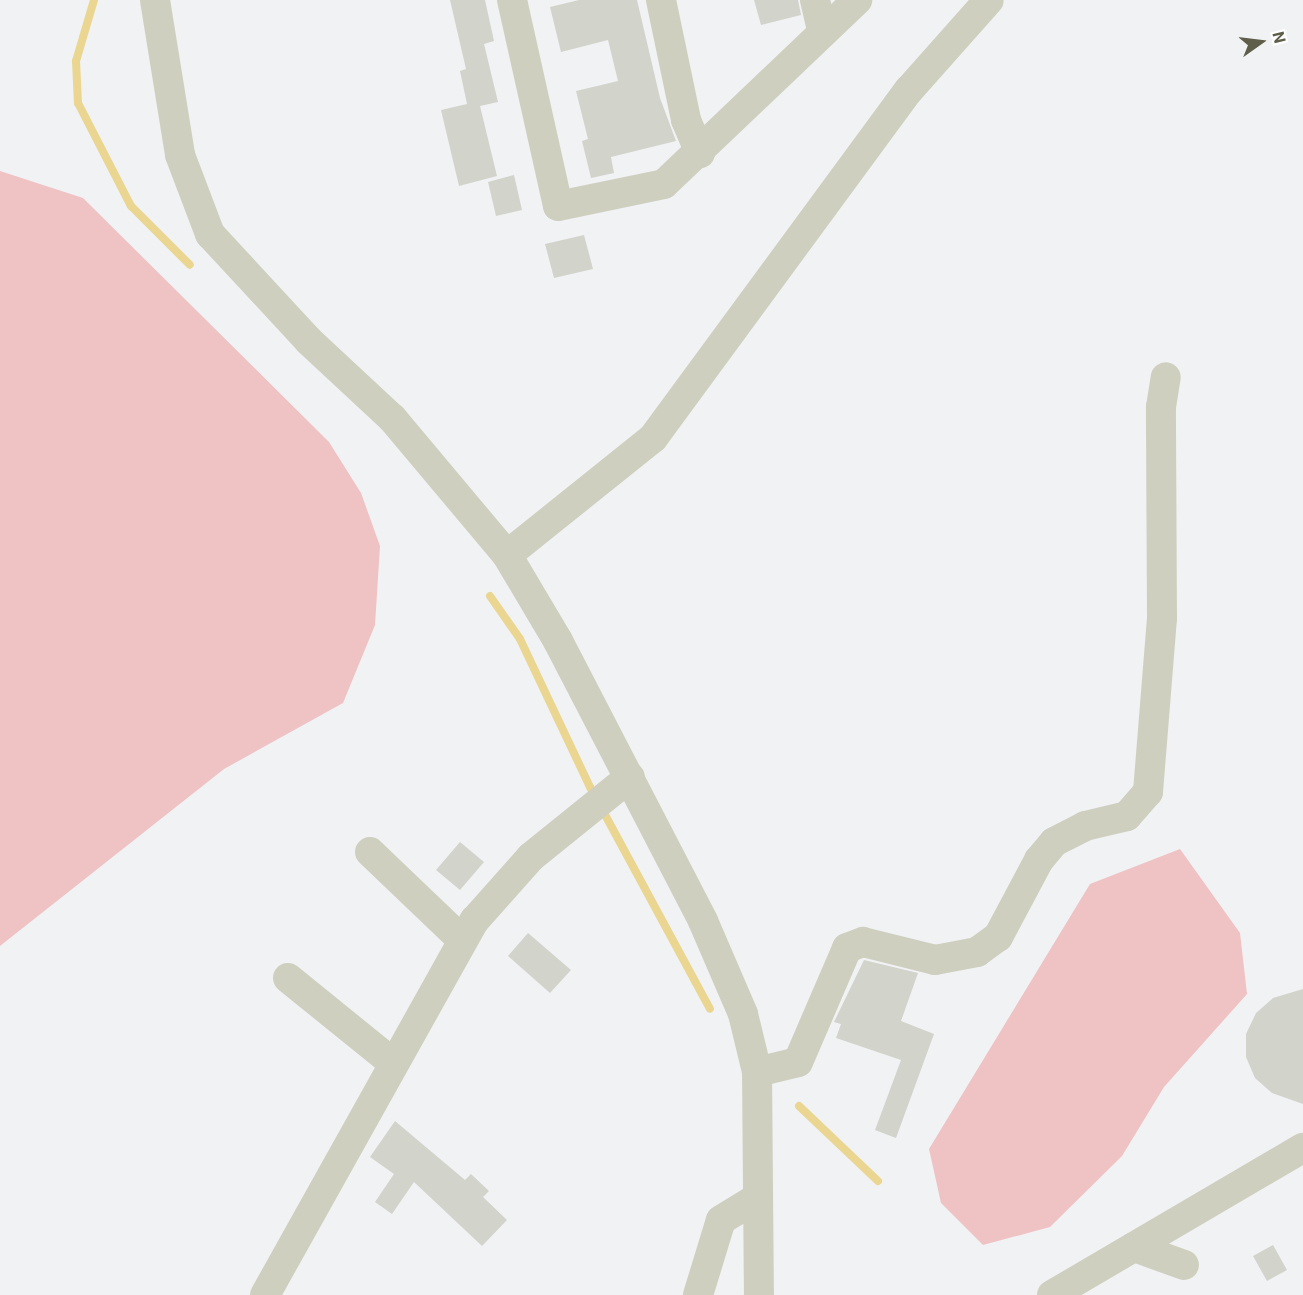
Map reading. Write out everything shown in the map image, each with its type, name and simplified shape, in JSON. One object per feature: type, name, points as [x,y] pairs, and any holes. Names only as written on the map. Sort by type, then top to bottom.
[{"type":"street","points":[[155,0],[180,155],[210,234],[309,341],[392,418],[507,555],[630,777],[725,969],[743,1014],[757,1072],[759,1295]]},
{"type":"street","points":[[512,0],[558,206],[664,184],[700,153],[822,30],[857,0]]},
{"type":"street","points":[[661,0],[686,120],[700,153]]},
{"type":"street","points":[[815,0],[822,30]]},
{"type":"street","points":[[507,555],[653,438],[909,90],[989,0]]},
{"type":"street","points":[[757,1072],[798,1062],[847,948],[863,942],[935,960],[961,958],[987,948],[1054,842],[1085,826],[1127,816],[1148,792],[1162,618],[1161,406],[1166,377]]},
{"type":"street","points":[[265,1295],[462,940],[531,857],[630,777]]},
{"type":"street","points":[[370,852],[462,940]]},
{"type":"street","points":[[288,978],[393,1063]]},
{"type":"street","points":[[1052,1295],[1303,1148]]},
{"type":"street","points":[[698,1295],[721,1220],[757,1198]]},
{"type":"street","points":[[1134,1247],[1184,1265]]},
{"type":"shaded area","points":[[0,171],[83,198],[329,442],[361,493],[380,546],[375,625],[343,703],[224,769],[0,946]]},
{"type":"shaded area","points":[[1180,849],[1240,933],[1247,994],[1164,1087],[1122,1156],[1050,1227],[983,1245],[941,1203],[929,1149],[1090,884]]},
{"type":"building","points":[[450,0],[485,0],[494,41],[484,44],[498,102],[480,106],[497,176],[459,186],[441,110],[467,104],[460,71],[466,69]]},
{"type":"building","points":[[579,0],[637,0],[660,98],[676,141],[611,157],[614,173],[591,178],[582,141],[588,139],[576,91],[618,81],[608,40],[561,52],[550,7]]},
{"type":"building","points":[[754,0],[798,0],[801,15],[761,25]]},
{"type":"building","points":[[514,175],[522,210],[496,216],[488,182]]},
{"type":"building","points":[[584,235],[593,269],[554,278],[545,244]]},
{"type":"building","points":[[460,842],[484,862],[460,890],[436,870]]},
{"type":"building","points":[[528,933],[571,970],[550,993],[508,956]]},
{"type":"building","points":[[864,960],[918,973],[901,1021],[934,1034],[896,1138],[875,1130],[901,1060],[836,1038],[841,1024],[834,1022]]},
{"type":"building","points":[[1303,989],[1303,1104],[1272,1093],[1255,1078],[1246,1057],[1246,1034],[1256,1013],[1273,998]]},
{"type":"building","points":[[395,1121],[465,1180],[471,1174],[489,1191],[483,1197],[507,1220],[482,1246],[414,1182],[392,1214],[375,1202],[394,1174],[370,1157]]},
{"type":"building","points":[[1273,1245],[1287,1270],[1267,1281],[1253,1256]]},
{"type":"waterway","points":[[94,0],[76,61],[78,103],[131,206],[190,265]]},
{"type":"waterway","points":[[490,596],[520,639],[590,787],[710,1009]]},
{"type":"waterway","points":[[799,1106],[878,1181]]}]
